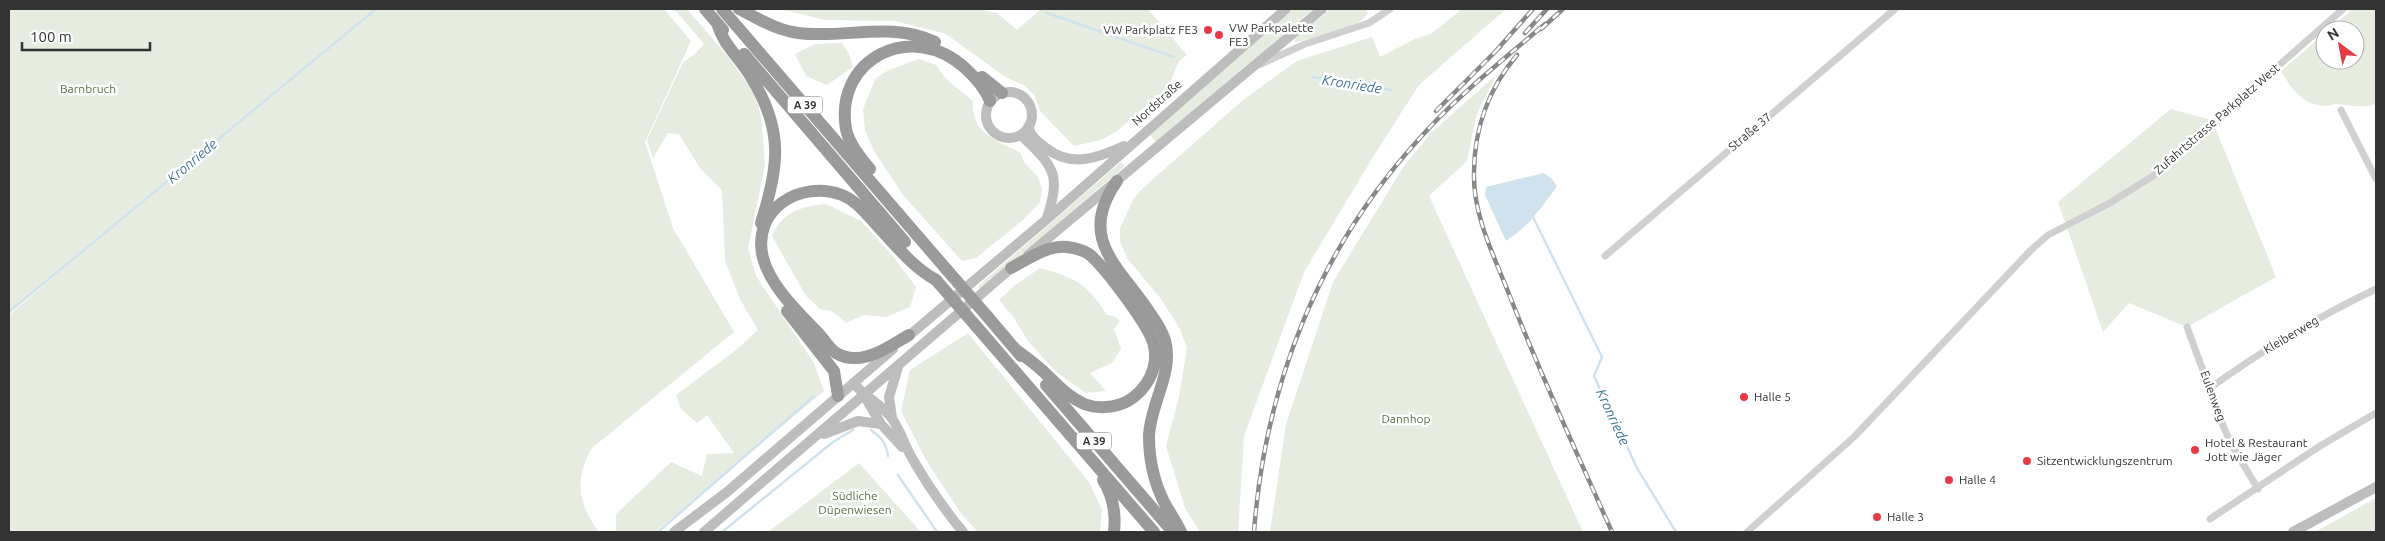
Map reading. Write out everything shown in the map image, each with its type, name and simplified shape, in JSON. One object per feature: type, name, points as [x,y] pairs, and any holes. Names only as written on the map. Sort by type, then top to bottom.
[{"type":"highway","name":"A 39","points":[[705,9],[1154,532]]},
{"type":"highway","name":"A 39","points":[[722,9],[1173,532]]},
{"type":"highway","points":[[739,9],[771,26],[798,33],[820,35],[894,31],[916,35],[950,49],[1002,93]]},
{"type":"highway","points":[[717,23],[721,37],[751,77],[766,106],[773,127],[776,162],[774,177],[757,240],[762,277],[773,294],[828,361],[836,376],[838,396]]},
{"type":"highway","points":[[888,201],[882,182],[855,148],[846,131],[845,106],[850,89],[859,72],[874,57],[904,46],[918,45],[934,48],[957,61],[968,71],[979,83],[990,101]]},
{"type":"highway","points":[[1117,181],[1102,207],[1101,231],[1112,261],[1142,301],[1165,339],[1166,367],[1152,412],[1149,434],[1150,458],[1161,494],[1181,532]]},
{"type":"highway","points":[[909,335],[869,356],[856,358],[836,352],[794,307],[768,273],[762,256],[762,239],[770,217],[786,198],[798,193],[814,190],[843,195],[857,203],[921,272],[936,280]]},
{"type":"highway","points":[[1011,268],[1049,249],[1065,247],[1088,254],[1104,270],[1140,319],[1154,346],[1153,372],[1139,394],[1114,406],[1100,407],[1085,404],[1058,388],[1038,367],[1016,350]]},
{"type":"highway","points":[[1090,458],[1112,500],[1116,518],[1114,532]]},
{"type":"street","name":"Nordstraße","points":[[674,532],[727,492],[1047,219],[1132,142],[1286,9]]},
{"type":"street","points":[[704,532],[1011,268],[1250,71],[1322,9]]},
{"type":"street","points":[[1250,71],[1276,56],[1369,23],[1390,9]]},
{"type":"street","name":"Straße 37","points":[[1605,256],[1895,9]]},
{"type":"street","name":"Zufahrtstrasse Parkplatz West","points":[[1748,532],[1854,437],[2030,250],[2048,234],[2108,204],[2152,176],[2343,9]]},
{"type":"street","points":[[1018,136],[1028,127],[1032,115],[1026,99],[1017,93],[1002,93],[990,101],[986,113],[990,128],[1003,137],[1018,136],[1026,139],[1052,170],[1056,183],[1055,194],[1047,219]]},
{"type":"street","points":[[2341,110],[2376,179]]},
{"type":"street","points":[[1028,127],[1031,135],[1048,151],[1057,157],[1070,160],[1097,156],[1132,142]]},
{"type":"street","name":"Kleiberweg","points":[[2210,388],[2245,363],[2311,322],[2376,289]]},
{"type":"street","name":"Eulenweg","points":[[2187,327],[2234,450],[2258,489]]},
{"type":"street","points":[[893,419],[889,397],[900,364]]},
{"type":"street","points":[[853,383],[864,395],[881,424],[912,457]]},
{"type":"street","points":[[864,395],[882,407],[893,419],[912,457],[932,490],[963,532]]},
{"type":"street","points":[[2210,519],[2258,489],[2320,446],[2376,413]]},
{"type":"street","points":[[814,438],[858,421],[881,424]]},
{"type":"street","points":[[2293,532],[2376,487]]},
{"type":"green space","name":"Barnbruch","points":[[9,9],[664,9],[691,41],[645,142],[673,228],[734,332],[592,448],[583,470],[581,491],[587,512],[599,532],[9,532],[9,315],[81,254],[9,313]]},
{"type":"green space","points":[[674,9],[687,9],[729,58],[754,93],[761,115],[765,165],[748,248],[756,276],[814,363],[824,391],[655,532],[616,532],[616,514],[671,462],[702,476],[707,454],[734,453],[707,415],[697,423],[681,409],[676,395],[736,350],[758,330],[741,301],[725,261],[722,190],[700,168],[679,134],[668,133],[653,158],[647,140],[683,62],[695,54],[704,44]]},
{"type":"green space","points":[[781,9],[975,9],[997,13],[1017,30],[1041,9],[1148,9],[1187,55],[1179,61],[1168,87],[1117,131],[1101,140],[1074,146],[1040,111],[1035,96],[1025,86],[1004,76],[946,34],[895,21],[825,20]]},
{"type":"green space","points":[[1294,9],[1313,9],[1156,142],[1150,135]]},
{"type":"green space","points":[[1331,9],[1365,9],[1368,13],[1363,19],[1346,29],[1297,42],[1294,41],[1296,36]]},
{"type":"green space","points":[[1462,9],[1506,9],[1419,85],[1304,272],[1244,436],[1238,532],[1200,532],[1185,508],[1166,446],[1179,397],[1187,348],[1180,329],[1161,299],[1127,258],[1120,241],[1120,228],[1134,198],[1243,100],[1297,61],[1372,37],[1380,57],[1415,39],[1431,34]]},
{"type":"green space","points":[[2353,9],[2376,9],[2376,104],[2361,106],[2337,104],[2325,106],[2311,103],[2293,90],[2281,71],[2315,42],[2315,70],[2365,70],[2365,20],[2340,20]]},
{"type":"green space","points":[[842,43],[849,54],[853,67],[827,85],[806,76],[795,54],[815,44]]},
{"type":"green space","points":[[919,59],[936,65],[946,79],[973,101],[973,112],[981,128],[1002,144],[1020,152],[1024,162],[1038,177],[1042,189],[1040,202],[1023,220],[976,258],[962,261],[903,195],[874,151],[865,131],[863,109],[876,78],[889,70]]},
{"type":"green space","name":"Dannhop","points":[[1496,75],[1476,116],[1467,161],[1429,196],[1583,532],[1270,532],[1286,424],[1333,282],[1404,166],[1431,133]]},
{"type":"green space","points":[[2171,109],[2212,120],[2276,277],[2187,327],[2129,303],[2103,332],[2058,202]]},
{"type":"green space","points":[[1121,162],[1125,166],[980,290],[978,286]]},
{"type":"green space","points":[[826,204],[861,221],[892,255],[916,287],[910,307],[886,317],[864,315],[846,323],[832,311],[820,309],[806,296],[772,236],[781,221],[787,216],[809,206]]},
{"type":"green space","points":[[1040,268],[1079,283],[1100,304],[1107,315],[1114,316],[1120,321],[1114,329],[1121,349],[1112,363],[1090,373],[1106,391],[1086,393],[1055,371],[1028,341],[1012,315],[999,300],[1015,285]]},
{"type":"green space","points":[[968,333],[1089,482],[1102,510],[1100,532],[978,532],[962,515],[926,460],[901,411],[910,370]]},
{"type":"green space","name":"Südliche Düpenwiesen","points":[[859,463],[921,532],[768,532]]},
{"type":"green space","points":[[2376,498],[2376,532],[2315,532]]},
{"type":"water","points":[[1544,173],[1557,186],[1528,223],[1506,241],[1485,195],[1486,187]]},
{"type":"waterway","name":"Kronriede","points":[[9,312],[376,9]]},
{"type":"waterway","name":"Kronriede","points":[[1047,13],[1174,57]]},
{"type":"waterway","name":"Kronriede","points":[[1312,77],[1391,90]]},
{"type":"waterway","name":"Kronriede","points":[[1533,217],[1602,357],[1594,376],[1637,468],[1676,532]]},
{"type":"waterway","points":[[658,532],[814,396]]},
{"type":"waterway","points":[[722,532],[833,442],[853,430]]},
{"type":"waterway","points":[[871,430],[878,435],[886,447],[888,456]]},
{"type":"waterway","points":[[898,475],[937,532]]},
{"type":"railway","points":[[1495,52],[1533,9]]},
{"type":"railway","points":[[1525,33],[1547,9]]},
{"type":"railway","points":[[1541,29],[1563,9]]},
{"type":"railway","points":[[1254,532],[1260,477],[1270,424],[1285,372],[1303,321],[1326,273],[1353,226],[1384,181],[1419,139],[1464,93],[1545,24]]},
{"type":"railway","points":[[1436,111],[1500,47]]},
{"type":"railway","points":[[1517,55],[1498,81],[1480,125],[1474,173],[1477,203],[1490,247],[1519,320],[1612,532]]},
{"type":"place","name":"VW Parkplatz FE3","points":[[1208,30]]},
{"type":"place","name":"VW Parkpalette FE3","points":[[1219,35]]},
{"type":"place","name":"Halle 5","points":[[1744,397]]},
{"type":"place","name":"Hotel & Restaurant Jott wie Jäger","points":[[2195,450]]},
{"type":"place","name":"Sitzentwicklungszentrum","points":[[2027,461]]},
{"type":"place","name":"Halle 4","points":[[1949,480]]},
{"type":"place","name":"Halle 3","points":[[1877,517]]}]
